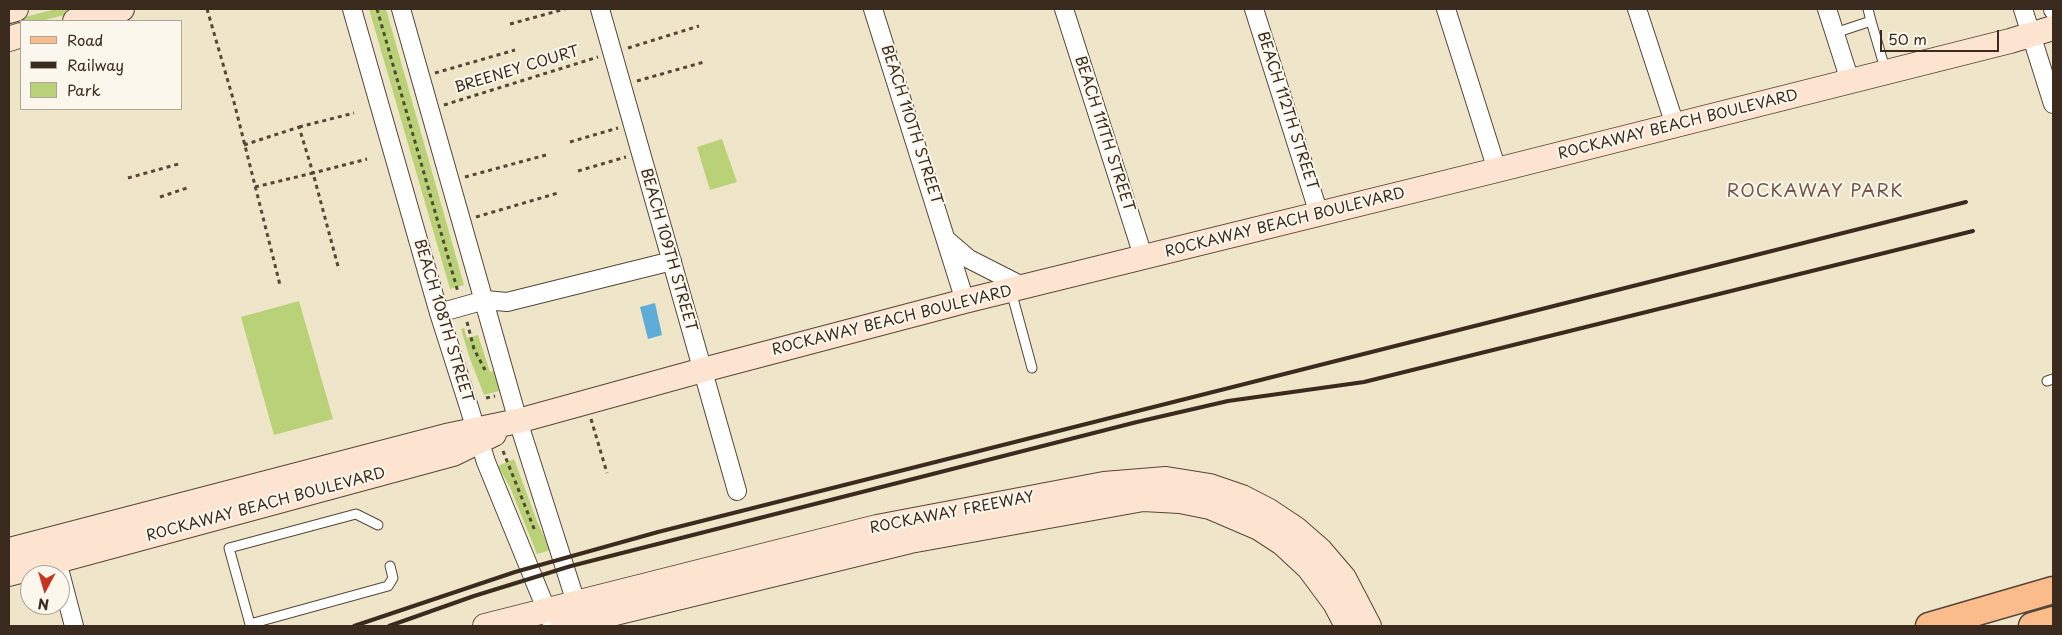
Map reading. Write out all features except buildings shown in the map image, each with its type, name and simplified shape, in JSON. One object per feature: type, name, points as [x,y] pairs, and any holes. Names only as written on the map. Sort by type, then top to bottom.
[{"type":"main road","points":[[1929,626],[2053,590]]},
{"type":"main road","points":[[2032,626],[2053,620]]},
{"type":"street","points":[[9,11],[16,9]]},
{"type":"street","points":[[78,20],[122,9]]},
{"type":"street","name":"BEACH 108TH STREET","points":[[352,9],[439,313],[484,442],[486,462],[567,619]]},
{"type":"street","points":[[401,9],[518,421],[567,619]]},
{"type":"street","name":"BEACH 109TH STREET","points":[[600,9],[737,491]]},
{"type":"street","name":"BEACH 110TH STREET","points":[[873,9],[948,241],[965,301]]},
{"type":"street","name":"BEACH 111TH STREET","points":[[1064,9],[1144,258]]},
{"type":"street","name":"BEACH 112TH STREET","points":[[1254,9],[1320,214]]},
{"type":"street","points":[[1446,9],[1497,170]]},
{"type":"street","points":[[1638,9],[1675,125]]},
{"type":"street","points":[[1827,9],[1850,81]]},
{"type":"street","points":[[2023,9],[2053,104]]},
{"type":"street","name":"ROCKAWAY BEACH BOULEVARD","points":[[9,574],[452,454],[484,442],[518,421],[703,370],[965,301],[1497,170],[2053,28]]},
{"type":"street","points":[[948,241],[969,259],[1017,288]]},
{"type":"street","points":[[439,313],[485,300],[507,302],[672,261]]},
{"type":"street","name":"ROCKAWAY BEACH BOULEVARD","points":[[9,550],[484,442]]},
{"type":"street","name":"ROCKAWAY FREEWAY","points":[[567,619],[820,541],[905,522],[1120,482],[1166,479],[1210,486],[1242,497],[1269,511],[1296,529],[1320,550],[1344,578],[1369,626]]},
{"type":"street","name":"ROCKAWAY FREEWAY","points":[[485,626],[567,619],[910,541],[1143,499],[1180,501],[1210,507],[1259,528],[1282,543],[1309,568],[1335,602],[1347,626]]},
{"type":"street","points":[[57,561],[74,626]]},
{"type":"lane","points":[[1868,9],[1886,72]]},
{"type":"lane","points":[[1835,33],[1872,21]]},
{"type":"lane","points":[[1017,288],[1032,368]]},
{"type":"lane","points":[[378,525],[356,514],[229,548],[250,624],[388,586],[393,578],[390,566]]},
{"type":"path","points":[[207,9],[280,286]]},
{"type":"path","name":"BEACH 108TH STREET","points":[[377,9],[474,349],[485,372]]},
{"type":"path","points":[[510,24],[566,9]]},
{"type":"path","name":"BREENEY COURT","points":[[429,110],[699,26]]},
{"type":"path","points":[[420,77],[515,50]]},
{"type":"path","points":[[622,85],[704,62]]},
{"type":"path","points":[[244,145],[299,127],[354,113]]},
{"type":"path","points":[[570,142],[633,124]]},
{"type":"path","points":[[299,127],[339,270]]},
{"type":"path","points":[[578,171],[641,153]]},
{"type":"path","points":[[450,181],[546,155]]},
{"type":"path","points":[[255,187],[367,159]]},
{"type":"path","points":[[128,178],[182,163]]},
{"type":"path","points":[[160,197],[190,187]]},
{"type":"path","points":[[461,221],[558,193]]},
{"type":"path","name":"BEACH 108TH STREET","points":[[491,388],[494,396]]},
{"type":"path","points":[[586,402],[607,473]]},
{"type":"path","points":[[484,442],[512,451]]},
{"type":"green space","points":[[56,9],[88,9],[45,20],[20,20],[20,26],[9,30],[9,21]]},
{"type":"green space","points":[[369,9],[386,9],[464,285],[450,289]]},
{"type":"green space","points":[[722,139],[737,182],[710,190],[697,147]]},
{"type":"green space","points":[[299,301],[333,419],[274,435],[241,317]]},
{"type":"green space","points":[[464,328],[467,338],[478,335],[490,372],[493,371],[499,376],[503,390],[484,395],[469,356],[461,329]]},
{"type":"green space","points":[[514,459],[538,524],[551,550],[537,554],[510,487],[498,466]]},
{"type":"water","points":[[655,303],[662,335],[648,339],[640,307]]},
{"type":"railway","points":[[354,626],[515,572],[658,532],[1966,202]]},
{"type":"railway","points":[[389,626],[474,596],[571,566],[1137,422],[1228,401],[1364,382],[1973,231]]},
{"type":"district","name":"ROCKAWAY PARK","points":[[1815,192]]}]
